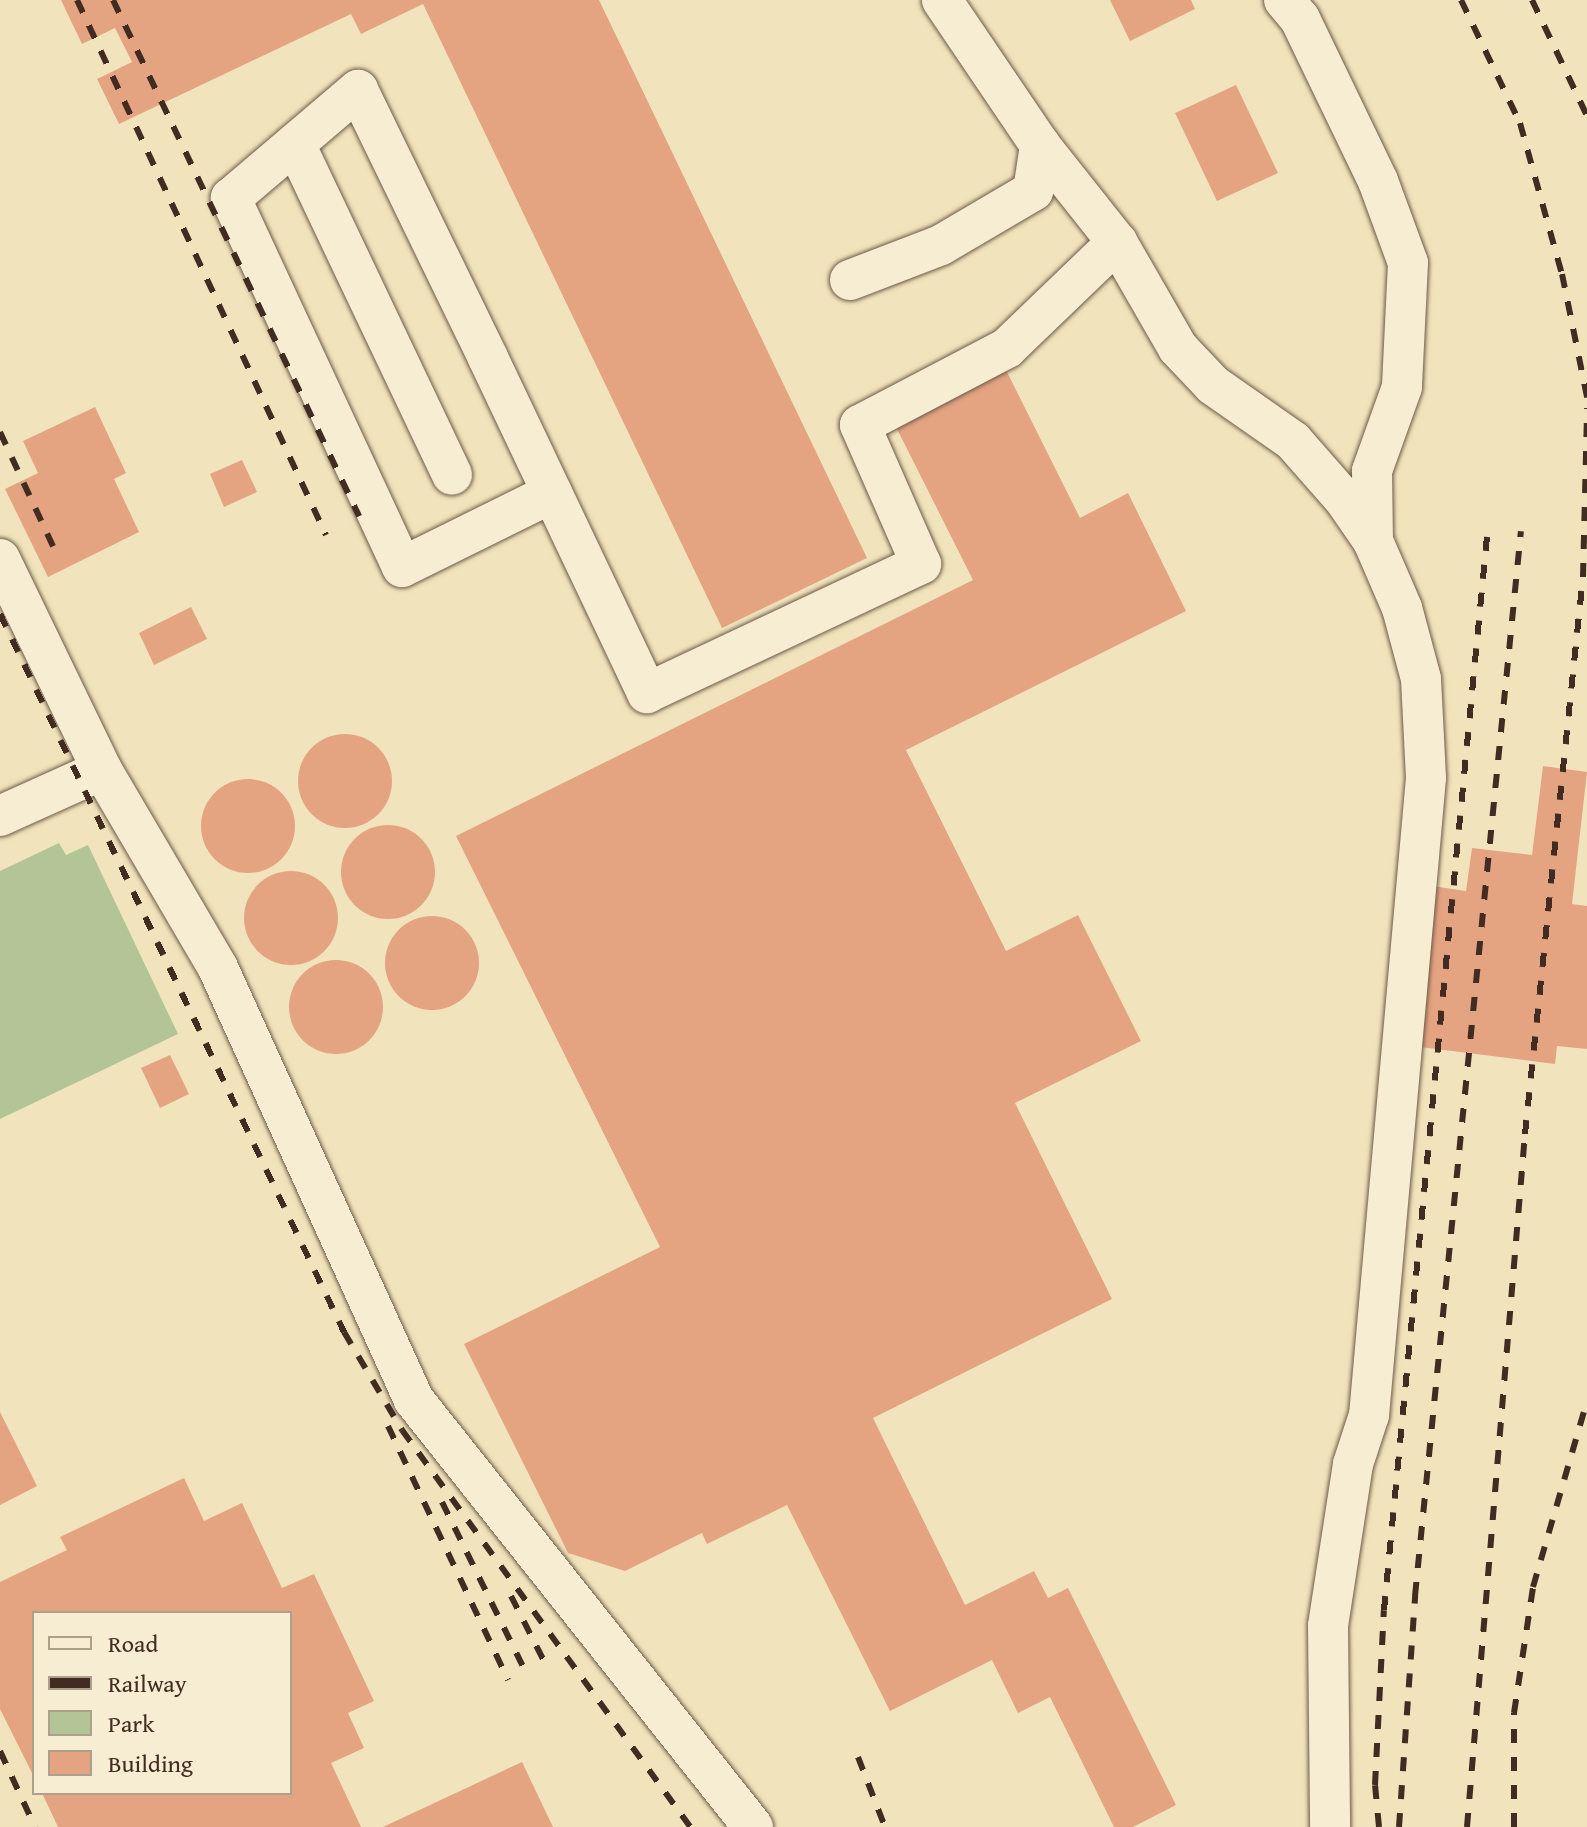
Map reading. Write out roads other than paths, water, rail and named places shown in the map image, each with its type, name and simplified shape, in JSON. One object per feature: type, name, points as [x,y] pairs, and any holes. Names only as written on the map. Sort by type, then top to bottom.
[{"type":"lane","points":[[1284,0],[1300,19],[1371,167],[1408,263],[1402,387],[1372,471],[1373,541]]},
{"type":"lane","points":[[949,3],[1040,145],[1117,242],[1178,348],[1213,385],[1293,441],[1373,541],[1402,608],[1421,679],[1426,778],[1369,1415],[1353,1464],[1328,1626],[1330,1827]]},
{"type":"lane","points":[[552,493],[402,567],[231,198],[358,90],[552,493],[647,693],[921,564],[860,425],[1007,348],[1117,242]]},
{"type":"lane","points":[[295,144],[452,475]]},
{"type":"lane","points":[[850,280],[941,245],[1033,191],[1040,145]]},
{"type":"lane","points":[[0,559],[102,770],[218,968],[414,1400],[753,1827]]},
{"type":"lane","points":[[0,816],[102,770]]},
{"type":"railway","points":[[77,0],[326,535]]},
{"type":"railway","points":[[113,0],[359,516]]},
{"type":"railway","points":[[1461,0],[1520,123],[1562,274],[1587,397]]},
{"type":"railway","points":[[1532,0],[1587,116]]},
{"type":"railway","points":[[1467,1827],[1525,1134],[1583,577],[1587,408]]},
{"type":"railway","points":[[0,432],[59,559]]},
{"type":"railway","points":[[1379,1827],[1375,1785],[1384,1610],[1488,525]]},
{"type":"railway","points":[[1399,1827],[1415,1596],[1521,531]]},
{"type":"railway","points":[[0,614],[344,1332],[402,1430],[690,1827]]},
{"type":"railway","points":[[1514,1827],[1514,1713],[1533,1587],[1587,1401]]},
{"type":"railway","points":[[388,1426],[508,1680]]},
{"type":"railway","points":[[442,1502],[525,1671]]},
{"type":"railway","points":[[511,1596],[544,1661]]},
{"type":"railway","points":[[0,1751],[35,1827]]},
{"type":"railway","points":[[858,1757],[885,1827]]}]
